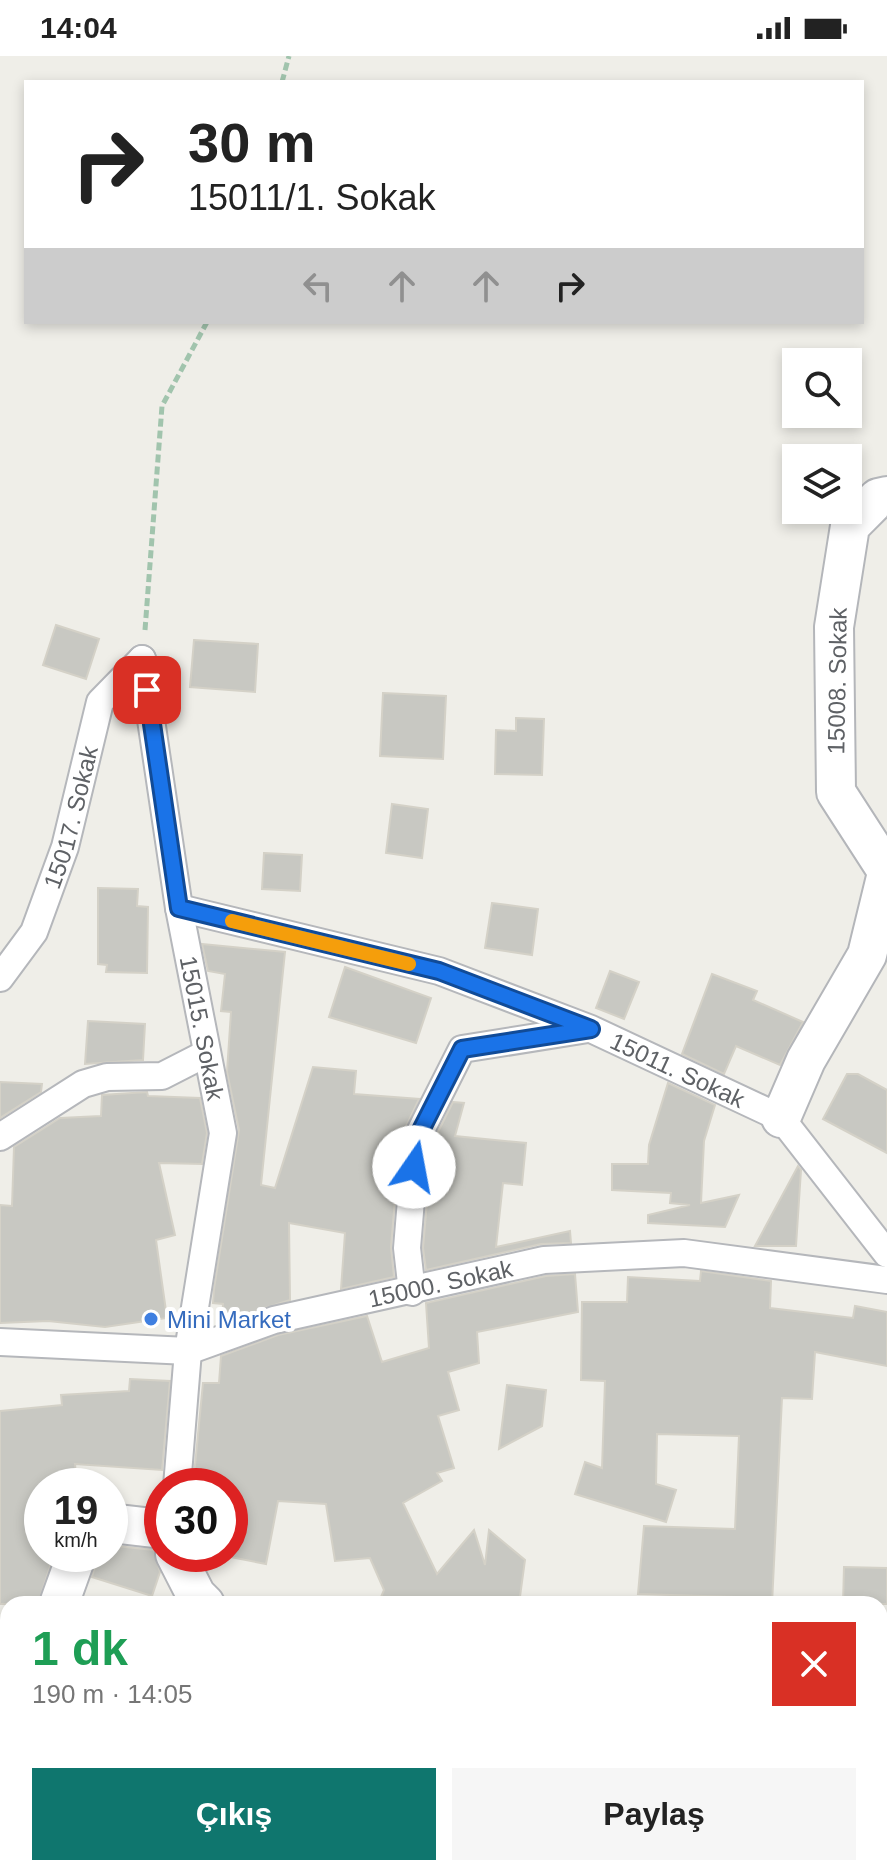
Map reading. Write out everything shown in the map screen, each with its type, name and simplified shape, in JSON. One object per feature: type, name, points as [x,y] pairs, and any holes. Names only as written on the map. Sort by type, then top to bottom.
[{"type":"street","name":"15008. Sokak","points":[[781,1118],[806,1060],[867,955],[887,872],[836,792],[834,627],[850,526],[878,498],[887,496]]},
{"type":"street","name":"15015. Sokak","points":[[142,659],[179,908],[223,1133],[188,1351],[178,1468]]},
{"type":"street","name":"15017. Sokak","points":[[0,978],[34,932],[65,847],[100,702],[142,659]]},
{"type":"street","name":"15011. Sokak","points":[[179,908],[439,971],[591,1029],[781,1118],[887,1254]]},
{"type":"street","points":[[412,1292],[407,1248],[416,1140],[462,1049],[591,1029]]},
{"type":"street","points":[[0,1137],[83,1084],[107,1077],[162,1076],[207,1053]]},
{"type":"street","name":"15000. Sokak","points":[[0,1342],[188,1351],[274,1320],[412,1292],[544,1260],[684,1253],[887,1280]]},
{"type":"street","points":[[62,1596],[71,1572]]},
{"type":"street","points":[[184,1572],[197,1596]]},
{"type":"path","points":[[283,80],[289,56]]},
{"type":"path","points":[[142,659],[151,580],[162,406],[206,324]]},
{"type":"building","points":[[56,625],[99,639],[86,679],[43,665]]},
{"type":"building","points":[[194,640],[258,644],[255,692],[190,687]]},
{"type":"building","points":[[383,693],[446,696],[443,759],[380,756]]},
{"type":"building","points":[[516,718],[544,719],[542,775],[495,774],[496,730],[516,731]]},
{"type":"building","points":[[392,804],[428,809],[422,858],[386,853]]},
{"type":"building","points":[[264,853],[302,855],[300,891],[262,889]]},
{"type":"building","points":[[98,888],[138,889],[137,906],[148,907],[147,973],[106,972],[107,965],[98,964]]},
{"type":"building","points":[[492,903],[538,909],[532,955],[485,948]]},
{"type":"building","points":[[202,944],[285,952],[261,1185],[275,1188],[313,1067],[356,1071],[354,1094],[419,1099],[400,1139],[391,1247],[394,1277],[341,1289],[345,1233],[289,1223],[290,1300],[222,1322],[223,1304],[213,1303],[214,1289],[239,1130],[227,1072],[231,1012],[221,1011],[225,974],[208,971]]},
{"type":"building","points":[[345,967],[431,998],[416,1043],[329,1017]]},
{"type":"building","points":[[610,971],[639,982],[624,1019],[596,1008]]},
{"type":"building","points":[[712,974],[757,991],[753,1000],[803,1022],[780,1065],[736,1046],[724,1074],[682,1054]]},
{"type":"building","points":[[88,1021],[145,1024],[143,1060],[85,1064]]},
{"type":"building","points":[[847,1074],[858,1074],[887,1090],[887,1153],[823,1119]]},
{"type":"building","points":[[0,1082],[42,1084],[41,1092],[0,1118]]},
{"type":"building","points":[[668,1083],[715,1105],[704,1141],[701,1203],[739,1195],[725,1227],[648,1223],[648,1215],[690,1205],[670,1203],[671,1193],[612,1190],[612,1164],[648,1164],[649,1145]]},
{"type":"building","points":[[147,1092],[148,1096],[200,1098],[207,1133],[202,1164],[159,1163],[175,1235],[156,1240],[167,1318],[105,1327],[48,1321],[0,1323],[0,1205],[12,1206],[14,1147],[60,1118],[101,1116],[102,1095]]},
{"type":"building","points":[[453,1102],[464,1103],[455,1136],[526,1143],[522,1185],[503,1183],[496,1247],[570,1231],[571,1243],[541,1244],[426,1270],[423,1248],[432,1144]]},
{"type":"building","points":[[798,1166],[801,1170],[796,1246],[755,1246]]},
{"type":"building","points":[[701,1271],[771,1281],[770,1308],[853,1318],[855,1306],[887,1312],[887,1366],[815,1352],[812,1399],[782,1398],[772,1596],[638,1594],[644,1526],[735,1529],[739,1436],[657,1434],[656,1484],[676,1490],[666,1522],[575,1494],[585,1462],[602,1468],[605,1381],[581,1380],[582,1302],[627,1302],[628,1277],[700,1281]]},
{"type":"building","points":[[575,1274],[578,1312],[477,1332],[479,1363],[448,1372],[459,1410],[438,1416],[454,1468],[437,1473],[442,1481],[403,1503],[437,1574],[474,1530],[485,1565],[489,1530],[525,1560],[520,1596],[381,1596],[384,1590],[370,1558],[335,1561],[326,1504],[278,1501],[266,1564],[248,1560],[248,1468],[195,1468],[203,1383],[219,1383],[221,1356],[278,1335],[367,1316],[382,1362],[429,1348],[426,1303],[546,1276]]},
{"type":"building","points":[[130,1379],[170,1381],[162,1468],[75,1464],[75,1468],[24,1468],[24,1572],[48,1572],[41,1596],[0,1596],[0,1411],[62,1405],[61,1395],[129,1391]]},
{"type":"building","points":[[507,1385],[546,1390],[542,1426],[499,1449]]},
{"type":"building","points":[[128,1547],[144,1549],[144,1572],[160,1572],[152,1596],[92,1577],[93,1572],[128,1572]]},
{"type":"building","points":[[844,1567],[887,1568],[887,1596],[843,1596]]},
{"type":"slow traffic","points":[[232,921],[409,964]]},
{"type":"place","name":"Mini Market","points":[[151,1319]]},
{"type":"route","points":[[147,690],[179,908],[439,971],[591,1029],[462,1049],[416,1140],[414,1167]]}]
